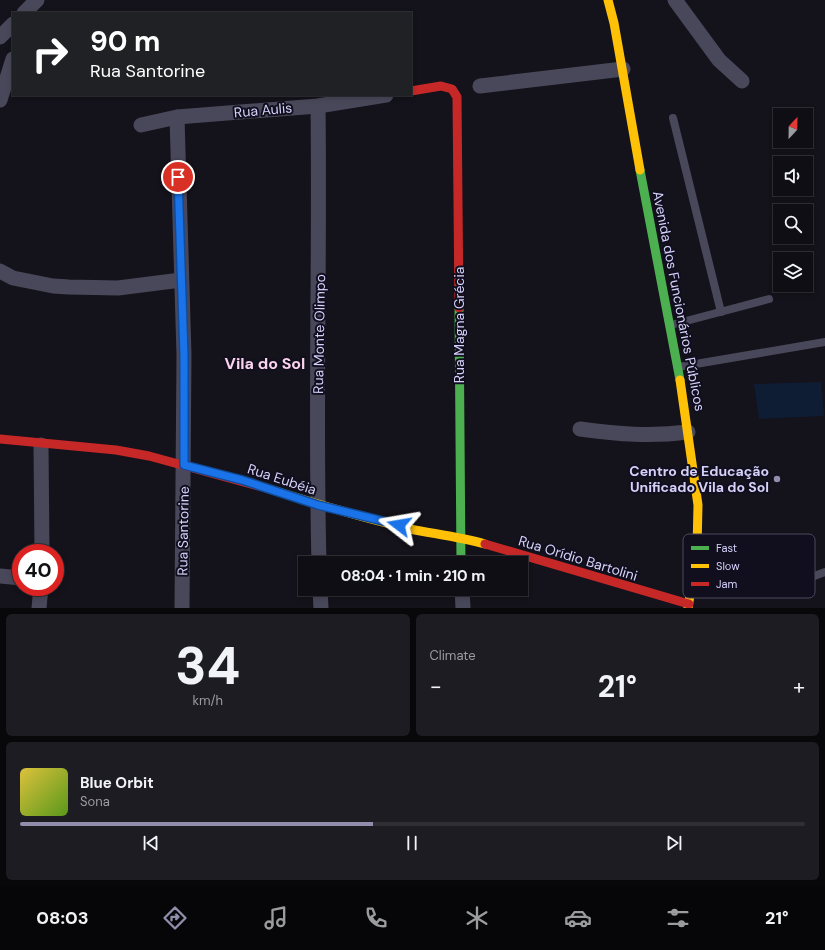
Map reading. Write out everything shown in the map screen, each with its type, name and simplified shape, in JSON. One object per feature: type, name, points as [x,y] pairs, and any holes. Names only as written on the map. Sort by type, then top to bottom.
[{"type":"street","name":"Avenida dos Funcionários Públicos","points":[[608,0],[623,69],[644,192],[678,367],[699,510],[698,534]]},
{"type":"street","points":[[676,0],[719,60],[742,81]]},
{"type":"street","points":[[0,38],[12,25]]},
{"type":"street","points":[[0,100],[12,62]]},
{"type":"street","points":[[480,86],[623,69]]},
{"type":"street","name":"Rua Magna Grécia","points":[[412,91],[441,86],[452,89],[457,97],[461,556]]},
{"type":"street","name":"Rua Aulis","points":[[141,125],[177,117],[318,106],[380,96]]},
{"type":"street","name":"Rua Monte Olimpo","points":[[318,106],[320,230],[319,556]]},
{"type":"street","name":"Rua Santorine","points":[[177,117],[184,355],[182,608]]},
{"type":"street","points":[[0,271],[13,278],[53,286],[69,287],[118,288],[181,280]]},
{"type":"street","points":[[580,429],[628,435],[653,436],[688,432]]},
{"type":"street","name":"Rua Eubéia","points":[[0,439],[41,445],[116,450],[242,480],[318,505],[412,529],[460,537]]},
{"type":"street","points":[[41,445],[42,544]]},
{"type":"street","name":"Rua Orídio Bartolini","points":[[460,537],[688,606]]},
{"type":"street","points":[[0,576],[12,577]]},
{"type":"street","points":[[39,608],[40,596]]},
{"type":"street","points":[[320,596],[321,608]]},
{"type":"street","points":[[462,596],[463,608]]},
{"type":"lane","points":[[673,118],[721,312]]},
{"type":"lane","points":[[670,325],[769,299]]},
{"type":"lane","points":[[678,367],[825,342]]},
{"type":"lane","points":[[815,576],[825,572]]},
{"type":"water","points":[[821,382],[824,416],[759,419],[754,384]]},
{"type":"traffic: fast","points":[[640,170],[680,380]]},
{"type":"traffic: fast","points":[[459,308],[461,556]]},
{"type":"traffic: slow","points":[[608,0],[614,23],[640,170]]},
{"type":"traffic: slow","points":[[680,380],[698,505],[697,534]]},
{"type":"traffic: slow","points":[[266,488],[337,510],[410,529],[457,537],[485,544]]},
{"type":"traffic: slow","points":[[688,608],[690,598]]},
{"type":"traffic: jam","points":[[412,91],[441,86],[452,89],[457,97],[459,308]]},
{"type":"traffic: jam","points":[[0,439],[116,450],[149,456],[266,488]]},
{"type":"traffic: jam","points":[[485,544],[689,604]]},
{"type":"place","name":"Centro de Educação Unificado Vila do Sol","points":[[777,479]]},
{"type":"district","name":"Vila do Sol","points":[[265,363]]},
{"type":"route","points":[[178,177],[184,355],[184,465],[242,480],[318,505],[399,525]]}]
